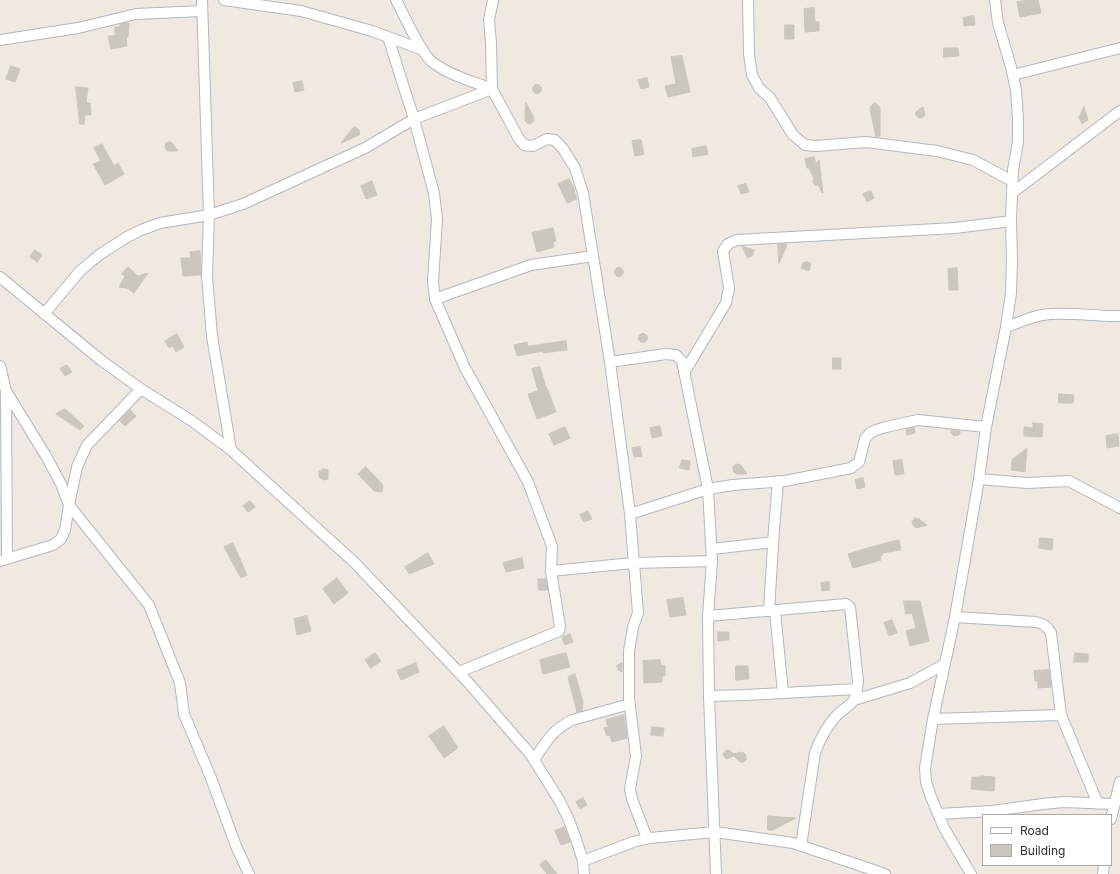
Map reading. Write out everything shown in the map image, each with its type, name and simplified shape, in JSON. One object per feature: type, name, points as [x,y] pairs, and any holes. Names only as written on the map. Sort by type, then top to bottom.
[{"type":"street","points":[[202,0],[208,215],[207,276],[212,336],[231,450]]},
{"type":"street","points":[[224,0],[301,11],[388,37],[423,50]]},
{"type":"street","points":[[396,0],[430,60],[452,73],[492,89]]},
{"type":"street","points":[[493,0],[489,20],[492,89],[519,139],[524,145],[533,146],[547,139],[555,140],[563,148],[575,168],[583,193],[610,362],[630,514],[638,613],[633,627],[629,651],[630,704],[636,756],[630,789],[646,838]]},
{"type":"street","points":[[748,0],[749,54],[752,75],[759,88],[770,98],[793,135],[805,145],[816,146],[866,142],[937,151],[973,160],[1012,181]]},
{"type":"street","points":[[971,874],[944,828],[926,782],[925,768],[933,719],[955,617],[979,479],[986,426],[1006,327],[1011,293],[1012,181],[1018,142],[1018,119],[1016,90],[998,23],[995,0]]},
{"type":"street","points":[[0,40],[78,28],[136,14],[202,10]]},
{"type":"street","points":[[388,37],[414,119],[434,192],[437,218],[433,282],[435,299],[465,368],[528,482],[552,546],[551,571],[560,626],[559,631],[459,672]]},
{"type":"street","points":[[1013,75],[1120,48]]},
{"type":"street","points":[[44,314],[80,271],[99,255],[127,237],[160,223],[208,215],[243,204],[365,148],[414,119],[492,89]]},
{"type":"street","points":[[1012,193],[1120,111]]},
{"type":"street","points":[[684,373],[726,303],[730,288],[723,251],[728,244],[737,240],[955,228],[1011,221]]},
{"type":"street","points":[[435,299],[531,265],[593,256]]},
{"type":"street","points":[[0,277],[102,361],[141,389],[192,421],[231,450],[355,562],[459,672],[534,760],[559,800],[576,838],[583,861],[584,874]]},
{"type":"street","points":[[1006,327],[1040,315],[1066,313],[1120,316]]},
{"type":"street","points":[[610,362],[666,354],[676,355],[682,361],[708,489],[712,549],[708,616],[709,696],[716,874]]},
{"type":"street","points":[[0,366],[6,391],[4,560],[53,545],[61,539],[65,530],[77,467],[87,445],[141,389]]},
{"type":"street","points":[[6,391],[46,456],[61,484],[69,505],[149,605],[179,679],[184,714],[211,778],[236,846],[249,874]]},
{"type":"street","points":[[630,514],[708,489],[778,481],[851,468],[859,462],[865,439],[876,430],[886,427],[918,420],[986,426]]},
{"type":"street","points":[[979,479],[1027,483],[1069,481],[1120,508]]},
{"type":"street","points":[[778,481],[773,542],[772,611],[783,693]]},
{"type":"street","points":[[712,549],[773,542]]},
{"type":"street","points":[[551,571],[633,563],[712,561]]},
{"type":"street","points":[[708,616],[846,604],[851,609],[858,681],[854,700]]},
{"type":"street","points":[[955,617],[1036,622],[1045,625],[1051,633],[1061,714],[1098,804]]},
{"type":"street","points":[[801,846],[815,753],[819,741],[828,727],[854,700],[910,683],[945,664]]},
{"type":"street","points":[[709,696],[857,689]]},
{"type":"street","points":[[534,760],[556,730],[563,725],[572,720],[630,704]]},
{"type":"street","points":[[933,719],[1061,714]]},
{"type":"street","points":[[1112,815],[1120,782]]},
{"type":"street","points":[[938,814],[992,811],[1063,802],[1115,804]]},
{"type":"street","points":[[583,861],[646,838],[715,832],[793,843],[885,874]]},
{"type":"building","points":[[1038,0],[1041,13],[1020,17],[1017,2]]},
{"type":"building","points":[[814,8],[815,22],[819,22],[819,31],[805,32],[804,9]]},
{"type":"building","points":[[974,16],[975,25],[964,26],[963,18]]},
{"type":"building","points":[[129,23],[128,37],[126,37],[127,46],[111,49],[108,36],[115,36],[115,27],[120,27],[120,25]]},
{"type":"building","points":[[785,25],[794,25],[794,39],[785,39]]},
{"type":"building","points":[[944,48],[958,48],[959,56],[944,57]]},
{"type":"building","points":[[682,56],[690,92],[668,97],[665,86],[676,84],[671,57]]},
{"type":"building","points":[[11,66],[20,69],[15,82],[6,79]]},
{"type":"building","points":[[647,78],[649,87],[641,89],[638,80]]},
{"type":"building","points":[[302,81],[304,90],[295,92],[293,83]]},
{"type":"building","points":[[537,84],[542,89],[537,94],[532,89]]},
{"type":"building","points":[[76,87],[88,88],[86,103],[90,103],[91,115],[85,115],[84,124],[80,124]]},
{"type":"building","points":[[526,103],[534,118],[533,122],[529,124],[525,119]]},
{"type":"building","points":[[875,103],[880,108],[880,136],[876,137],[870,109]]},
{"type":"building","points":[[923,107],[925,115],[919,118],[915,114]]},
{"type":"building","points":[[1084,107],[1088,120],[1082,124],[1079,118]]},
{"type":"building","points":[[356,127],[360,131],[359,135],[341,143],[352,129]]},
{"type":"building","points":[[641,140],[644,154],[635,156],[632,141]]},
{"type":"building","points":[[170,142],[178,151],[167,151],[165,147],[166,143]]},
{"type":"building","points":[[102,144],[114,166],[118,163],[124,174],[105,185],[93,164],[101,161],[94,148]]},
{"type":"building","points":[[706,146],[708,154],[693,157],[692,149]]},
{"type":"building","points":[[814,157],[816,164],[819,160],[823,193],[819,186],[815,185],[813,182],[814,178],[809,168],[807,168],[805,159]]},
{"type":"building","points":[[569,179],[575,190],[577,199],[567,203],[558,184]]},
{"type":"building","points":[[372,181],[377,195],[366,199],[361,186]]},
{"type":"building","points":[[746,184],[749,192],[741,194],[738,186]]},
{"type":"building","points":[[871,191],[874,198],[867,202],[863,194]]},
{"type":"building","points":[[553,228],[556,241],[553,242],[554,247],[537,252],[532,233]]},
{"type":"building","points":[[778,244],[787,245],[779,263]]},
{"type":"building","points":[[742,246],[754,250],[753,255],[748,258]]},
{"type":"building","points":[[35,250],[42,255],[37,262],[30,257]]},
{"type":"building","points":[[200,251],[201,275],[183,276],[181,258],[191,258],[190,252]]},
{"type":"building","points":[[805,262],[811,264],[809,271],[801,268]]},
{"type":"building","points":[[128,267],[138,276],[148,273],[134,293],[127,288],[119,287],[125,276],[122,274]]},
{"type":"building","points":[[617,268],[621,268],[623,272],[621,276],[617,276],[615,274],[615,270]]},
{"type":"building","points":[[957,268],[958,290],[949,290],[948,269]]},
{"type":"building","points":[[643,333],[648,338],[643,343],[638,338]]},
{"type":"building","points":[[177,334],[184,347],[176,352],[173,346],[169,348],[165,341]]},
{"type":"building","points":[[566,341],[567,350],[543,353],[543,351],[517,356],[514,345],[527,342],[528,346]]},
{"type":"building","points":[[833,358],[841,358],[841,369],[833,369]]},
{"type":"building","points":[[67,365],[72,372],[65,376],[60,369]]},
{"type":"building","points":[[540,367],[546,388],[556,412],[537,419],[528,394],[538,391],[532,369]]},
{"type":"building","points":[[1059,394],[1074,395],[1073,403],[1059,403]]},
{"type":"building","points":[[65,409],[84,426],[80,430],[56,414]]},
{"type":"building","points":[[130,410],[136,416],[125,426],[120,421]]},
{"type":"building","points":[[1033,423],[1043,424],[1042,437],[1024,436],[1024,427],[1033,428]]},
{"type":"building","points":[[660,426],[662,436],[652,438],[650,428]]},
{"type":"building","points":[[565,427],[570,438],[554,445],[549,434]]},
{"type":"building","points":[[914,427],[915,433],[907,435],[906,429]]},
{"type":"building","points":[[952,430],[960,431],[959,435],[954,436],[951,433]]},
{"type":"building","points":[[1118,434],[1119,446],[1107,448],[1106,436]]},
{"type":"building","points":[[640,447],[642,456],[634,457],[632,448]]},
{"type":"building","points":[[1027,448],[1025,472],[1011,470],[1012,460]]},
{"type":"building","points":[[682,460],[690,461],[689,470],[680,468]]},
{"type":"building","points":[[902,460],[904,474],[895,475],[893,461]]},
{"type":"building","points":[[736,464],[741,465],[747,474],[737,474],[734,472],[733,467]]},
{"type":"building","points":[[366,467],[382,484],[382,492],[374,491],[358,474]]},
{"type":"building","points":[[323,469],[328,470],[328,479],[323,480],[319,477],[319,472]]},
{"type":"building","points":[[863,478],[865,487],[857,489],[855,480]]},
{"type":"building","points":[[250,501],[255,507],[248,512],[243,506]]},
{"type":"building","points":[[588,511],[592,519],[584,522],[580,515]]},
{"type":"building","points":[[915,518],[927,525],[916,528],[912,522]]},
{"type":"building","points":[[1040,538],[1053,539],[1052,550],[1039,548]]},
{"type":"building","points":[[899,540],[901,550],[882,553],[883,555],[880,556],[881,560],[853,568],[848,554]]},
{"type":"building","points":[[233,543],[247,575],[241,578],[224,547]]},
{"type":"building","points":[[428,553],[434,564],[409,574],[405,567]]},
{"type":"building","points":[[522,558],[524,568],[506,572],[503,563]]},
{"type":"building","points":[[337,578],[348,593],[334,604],[323,589]]},
{"type":"building","points":[[538,579],[546,579],[548,590],[539,590]]},
{"type":"building","points":[[829,582],[830,590],[822,591],[821,583]]},
{"type":"building","points":[[683,598],[686,615],[670,617],[667,600]]},
{"type":"building","points":[[904,601],[920,601],[929,641],[910,646],[906,631],[916,628],[912,613],[906,614]]},
{"type":"building","points":[[307,616],[311,631],[297,635],[294,619]]},
{"type":"building","points":[[892,620],[897,633],[889,636],[884,623]]},
{"type":"building","points":[[718,632],[729,632],[729,640],[718,641]]},
{"type":"building","points":[[570,634],[573,642],[565,645],[562,638]]},
{"type":"building","points":[[375,653],[381,661],[371,668],[365,660]]},
{"type":"building","points":[[566,653],[570,667],[543,674],[540,660]]},
{"type":"building","points":[[1075,653],[1088,654],[1088,662],[1074,662]]},
{"type":"building","points":[[660,660],[661,666],[665,665],[665,676],[662,676],[662,682],[644,683],[643,661]]},
{"type":"building","points":[[416,663],[419,672],[401,680],[397,671]]},
{"type":"building","points":[[621,663],[622,672],[618,670],[617,666]]},
{"type":"building","points":[[736,666],[748,666],[749,679],[736,680]]},
{"type":"building","points":[[1049,670],[1051,687],[1038,688],[1038,681],[1035,681],[1034,671]]},
{"type":"building","points":[[575,674],[583,702],[582,711],[577,712],[568,677]]},
{"type":"building","points":[[624,715],[627,738],[612,742],[610,735],[607,736],[604,728],[608,727],[606,720]]},
{"type":"building","points":[[444,726],[458,748],[444,758],[429,736]]},
{"type":"building","points":[[652,727],[664,728],[663,736],[651,735]]},
{"type":"building","points":[[727,750],[734,754],[741,752],[744,753],[746,755],[746,760],[740,762],[734,756],[726,759],[723,754]]},
{"type":"building","points":[[972,777],[995,777],[994,791],[971,789]]},
{"type":"building","points":[[583,798],[587,805],[580,809],[576,802]]},
{"type":"building","points":[[768,816],[796,818],[773,830],[768,830]]},
{"type":"building","points":[[564,827],[570,842],[561,845],[555,831]]},
{"type":"building","points":[[546,860],[557,874],[547,874],[540,865]]}]
